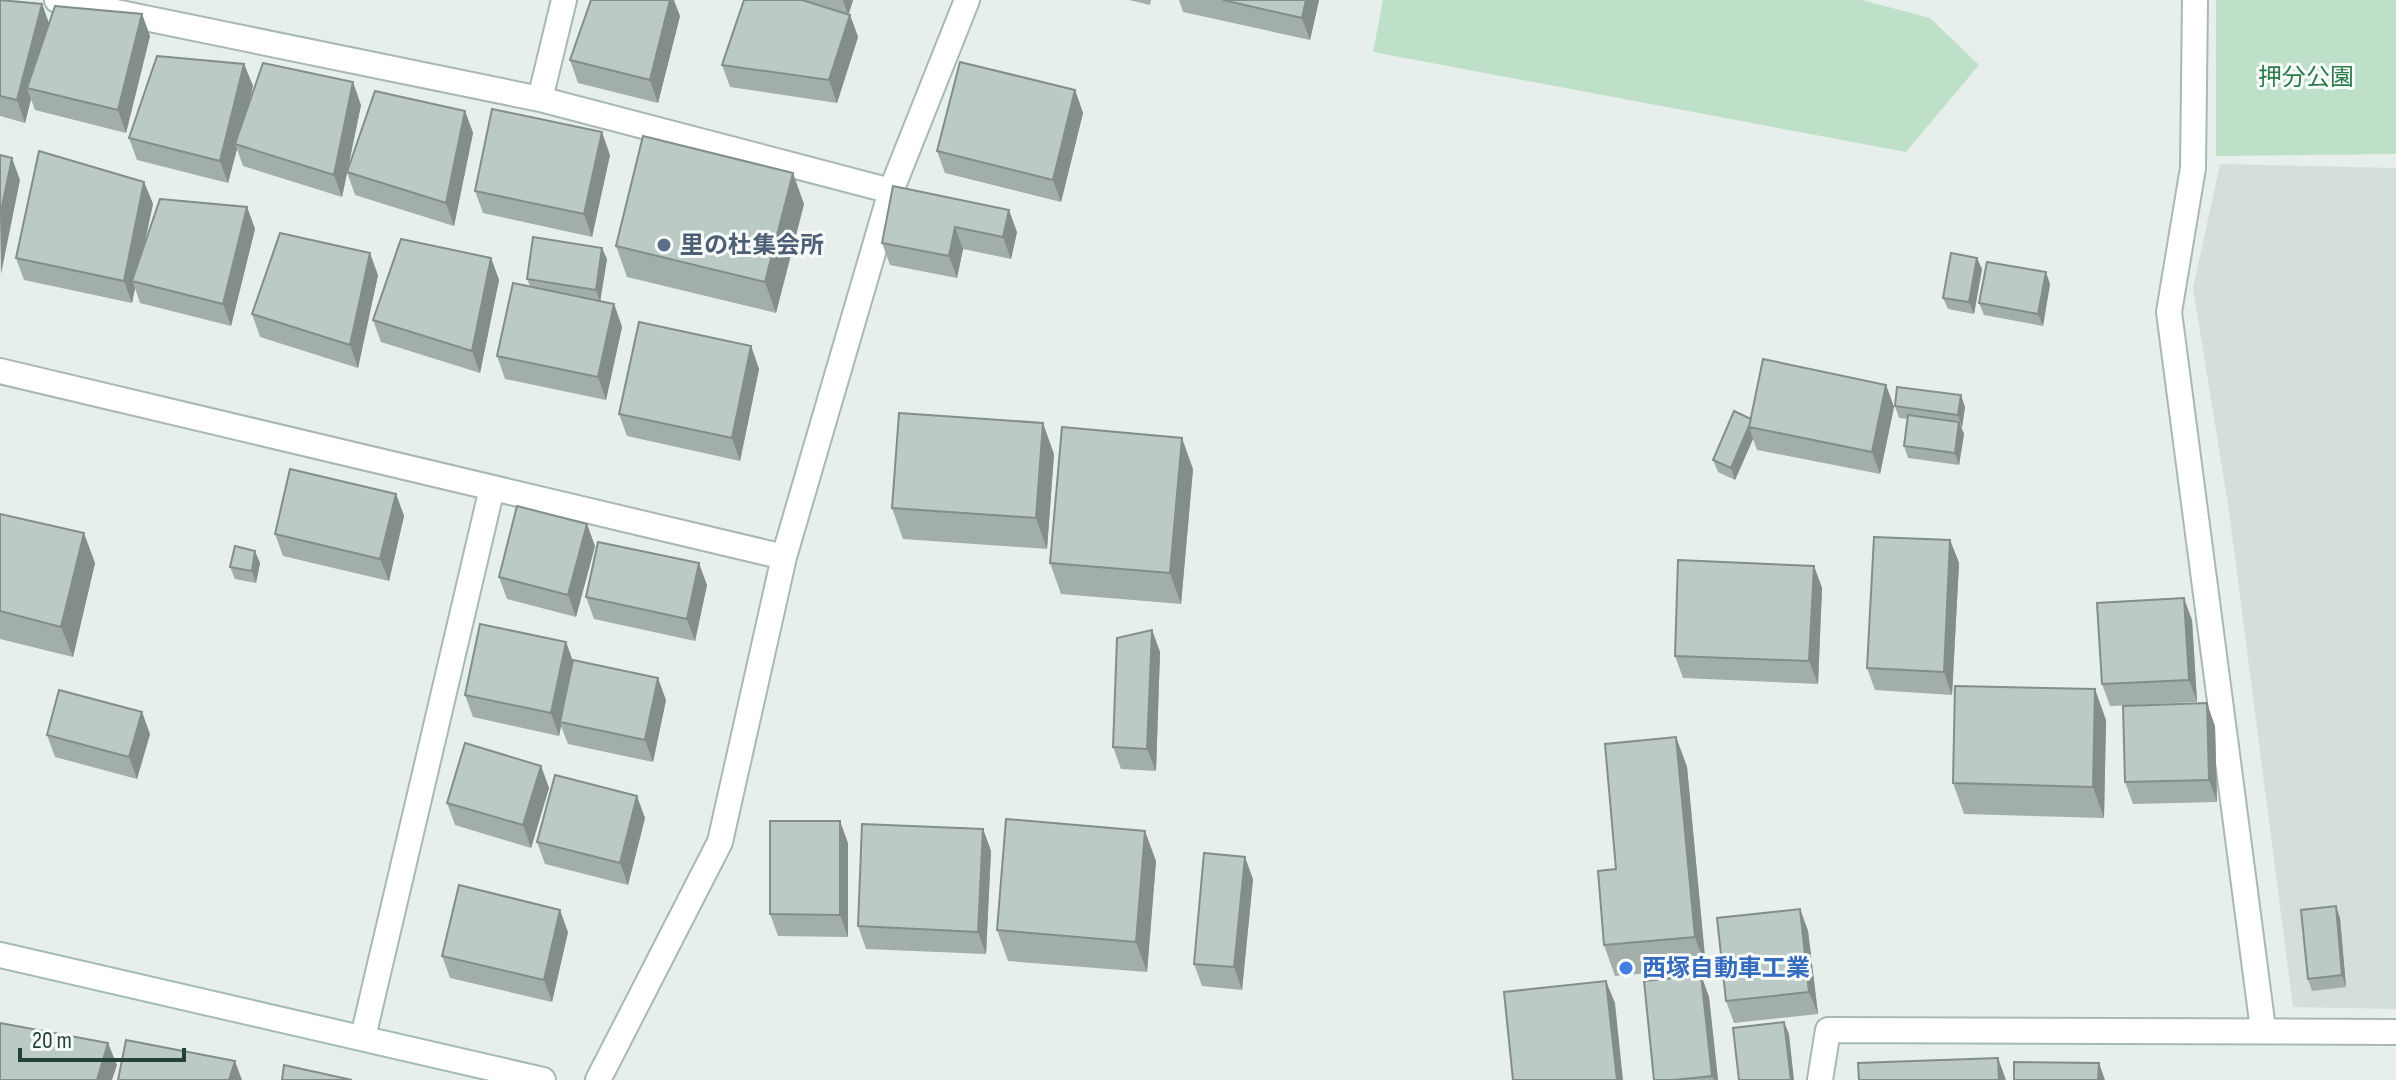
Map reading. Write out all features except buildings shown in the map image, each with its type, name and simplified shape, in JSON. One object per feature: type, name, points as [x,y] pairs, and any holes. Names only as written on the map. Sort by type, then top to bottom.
[{"type":"street","points":[[57,0],[540,99],[891,191]]},
{"type":"street","points":[[540,99],[564,0]]},
{"type":"street","points":[[598,1080],[720,842],[784,557],[891,191],[967,0]]},
{"type":"street","points":[[2195,0],[2193,168],[2169,312],[2263,1029]]},
{"type":"street","points":[[0,371],[784,557]]},
{"type":"street","points":[[363,1037],[492,488]]},
{"type":"street","points":[[0,955],[543,1080]]},
{"type":"street","points":[[1820,1080],[1828,1030],[2263,1029],[2396,1032]]},
{"type":"shaded area","points":[[2220,164],[2396,168],[2396,1009],[2293,1007],[2229,511],[2193,288]]},
{"type":"green space","points":[[1383,0],[1862,0],[1930,18],[1979,65],[1906,152],[1373,52]]},
{"type":"green space","name":"押分公園","points":[[2216,0],[2396,0],[2396,154],[2216,156]]},
{"type":"place","name":"里の杜集会所","points":[[664,245]]},
{"type":"place","name":"西塚自動車工業","points":[[1626,968]]}]
